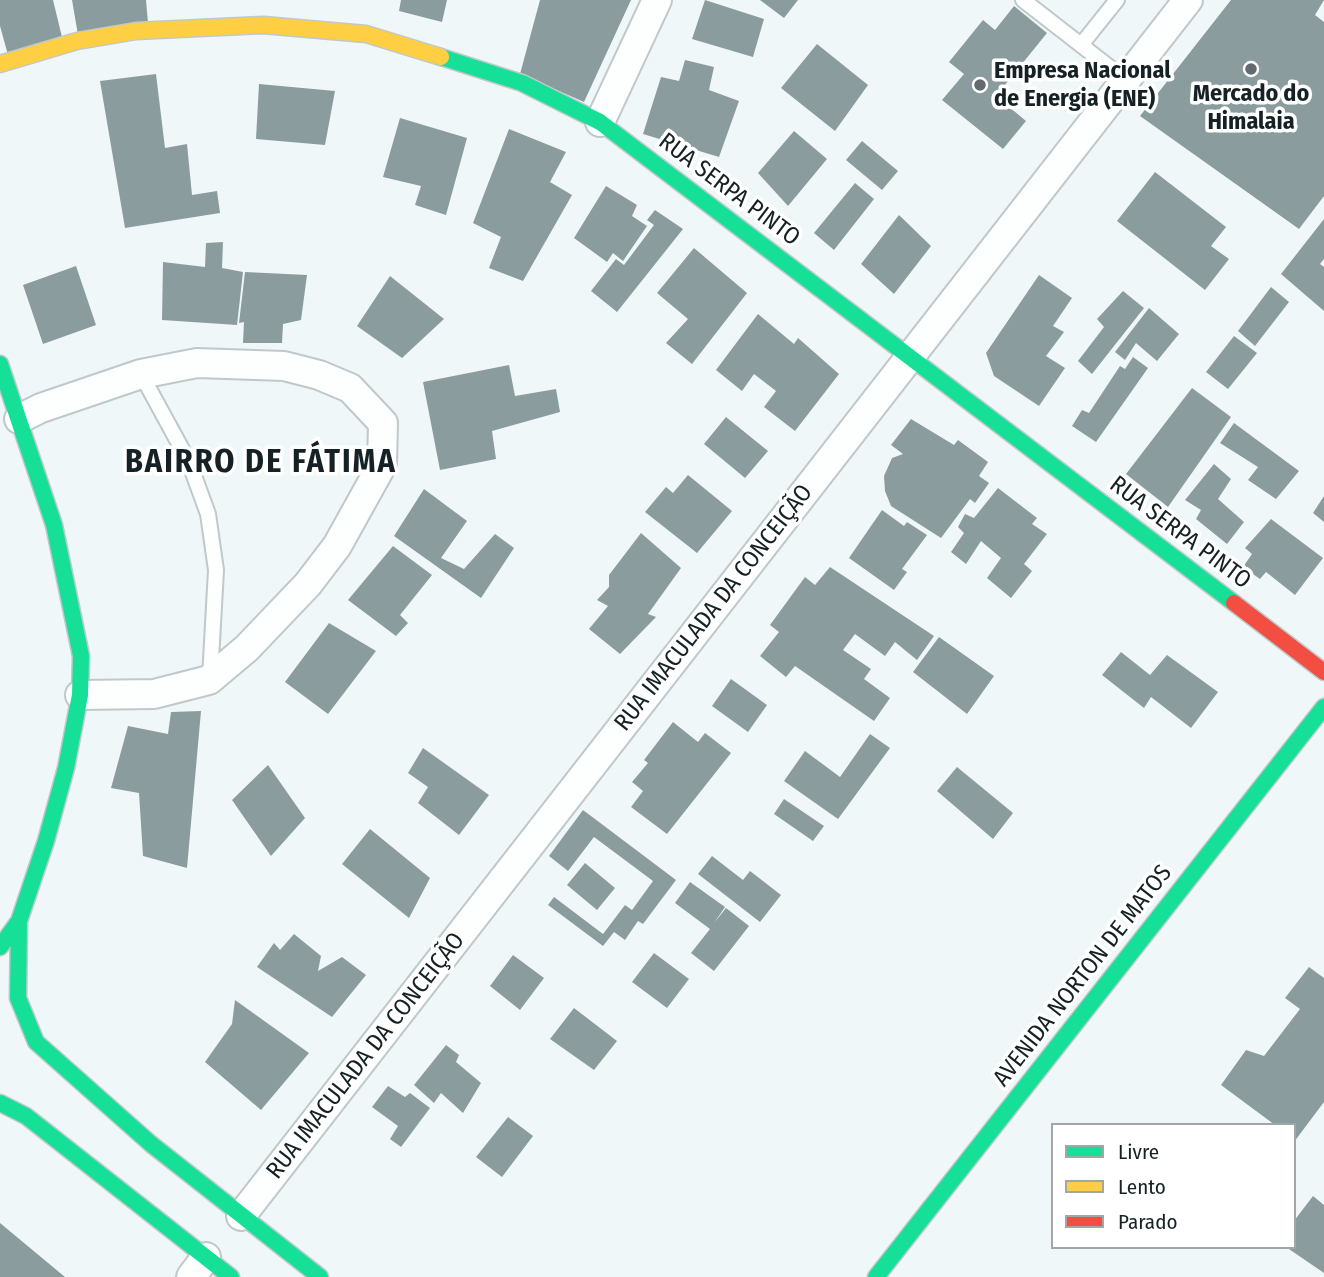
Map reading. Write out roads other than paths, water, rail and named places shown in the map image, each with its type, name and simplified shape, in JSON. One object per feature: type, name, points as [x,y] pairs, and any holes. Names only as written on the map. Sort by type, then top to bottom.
[{"type":"street","points":[[600,122],[657,0]]},
{"type":"street","name":"RUA IMACULADA DA CONCEIÇÃO","points":[[241,1216],[1188,0]]},
{"type":"street","name":"RUA SERPA PINTO","points":[[0,64],[77,41],[136,32],[263,25],[366,34],[522,83],[600,122],[911,355],[1324,672]]},
{"type":"street","points":[[19,419],[141,374],[197,363],[284,366],[319,375],[350,388],[383,423],[382,465],[338,546],[308,584],[256,639],[209,680],[154,694],[79,695]]},
{"type":"street","points":[[0,364],[54,525],[81,656],[79,695],[66,768],[19,921],[18,998],[36,1042],[151,1144],[320,1277]]},
{"type":"street","name":"AVENIDA NORTON DE MATOS","points":[[876,1276],[1324,707]]},
{"type":"street","points":[[0,947],[19,921]]},
{"type":"street","points":[[0,1103],[26,1116],[198,1267],[231,1277]]},
{"type":"lane","points":[[1023,0],[1126,80]]},
{"type":"lane","points":[[1081,45],[1117,0]]},
{"type":"lane","points":[[141,374],[189,462],[208,514],[216,570],[209,680]]},
{"type":"place","name":"Mercado do Himalaia","points":[[1251,69]]},
{"type":"place","name":"Empresa Nacional de Energia (ENE)","points":[[980,85]]},
{"type":"district","name":"BAIRRO DE FÁTIMA","points":[[261,463]]}]
